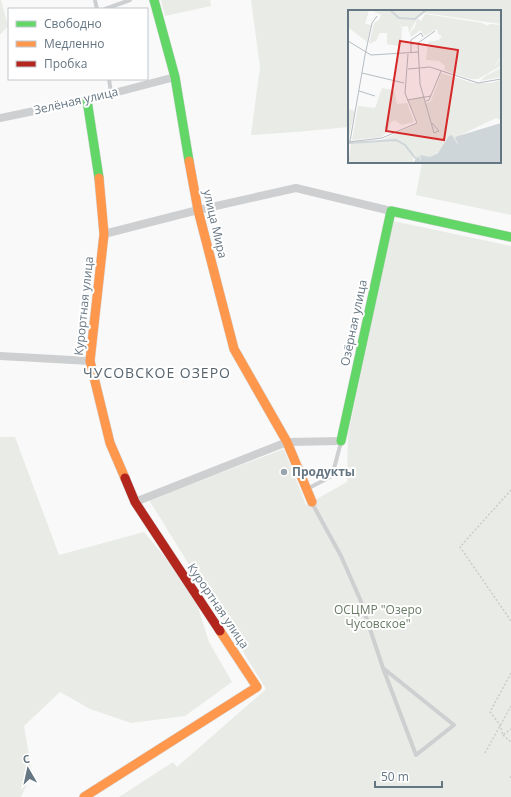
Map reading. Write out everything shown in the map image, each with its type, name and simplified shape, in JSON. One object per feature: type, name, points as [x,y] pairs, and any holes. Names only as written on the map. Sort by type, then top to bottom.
[{"type":"street","name":"улица Мира","points":[[154,0],[175,77],[198,210],[234,349],[287,442],[312,502]]},
{"type":"street","name":"Зелёная улица","points":[[0,118],[87,100],[175,77]]},
{"type":"street","name":"Курортная улица","points":[[84,797],[257,687],[135,502],[110,443],[90,361],[104,234],[100,173],[87,100]]},
{"type":"street","points":[[104,234],[198,210],[296,188],[391,211],[511,237]]},
{"type":"street","name":"Озёрная улица","points":[[341,441],[391,211]]},
{"type":"street","points":[[0,356],[90,361]]},
{"type":"street","points":[[135,502],[287,442],[341,441]]},
{"type":"lane","points":[[108,8],[130,0]]},
{"type":"lane","points":[[109,80],[111,93]]},
{"type":"lane","points":[[307,489],[332,476],[341,441]]},
{"type":"lane","points":[[312,502],[341,556],[360,599],[383,668],[416,755],[454,725],[383,668]]},
{"type":"path","points":[[511,490],[460,546],[511,621]]},
{"type":"path","points":[[511,673],[490,712],[500,724],[503,735],[511,742]]},
{"type":"path","points":[[485,753],[511,706]]},
{"type":"path","points":[[503,735],[511,729]]},
{"type":"green space","points":[[0,0],[8,26],[0,35]]},
{"type":"green space","points":[[161,0],[210,0],[211,6],[165,16]]},
{"type":"green space","points":[[251,0],[511,0],[511,215],[416,195],[422,163],[501,163],[501,10],[348,10],[348,127],[251,135],[260,67]]},
{"type":"green space","name":"ОСЦМР \"Озеро Чусовское\"","points":[[393,221],[511,246],[511,797],[119,797],[173,762],[177,767],[266,689],[149,500],[284,449],[306,505],[347,482],[348,435]]},
{"type":"green space","points":[[0,437],[15,437],[59,555],[144,532],[173,567],[191,585],[209,642],[232,682],[185,716],[131,723],[90,709],[60,692],[24,726],[32,773],[21,797],[0,797]]},
{"type":"traffic: fast","points":[[154,0],[175,77],[189,161]]},
{"type":"traffic: fast","points":[[87,100],[99,178]]},
{"type":"traffic: fast","points":[[341,441],[391,211],[511,237]]},
{"type":"traffic: slow","points":[[189,161],[198,210],[234,349],[287,442],[312,502]]},
{"type":"traffic: slow","points":[[99,178],[104,234],[90,361],[110,443],[125,478]]},
{"type":"traffic: slow","points":[[84,797],[257,687],[220,631]]},
{"type":"traffic: jam","points":[[125,478],[135,502],[220,631]]},
{"type":"place","name":"Продукты","points":[[284,472]]},
{"type":"district","name":"ЧУСОВСКОЕ ОЗЕРО","points":[[157,373]]}]
